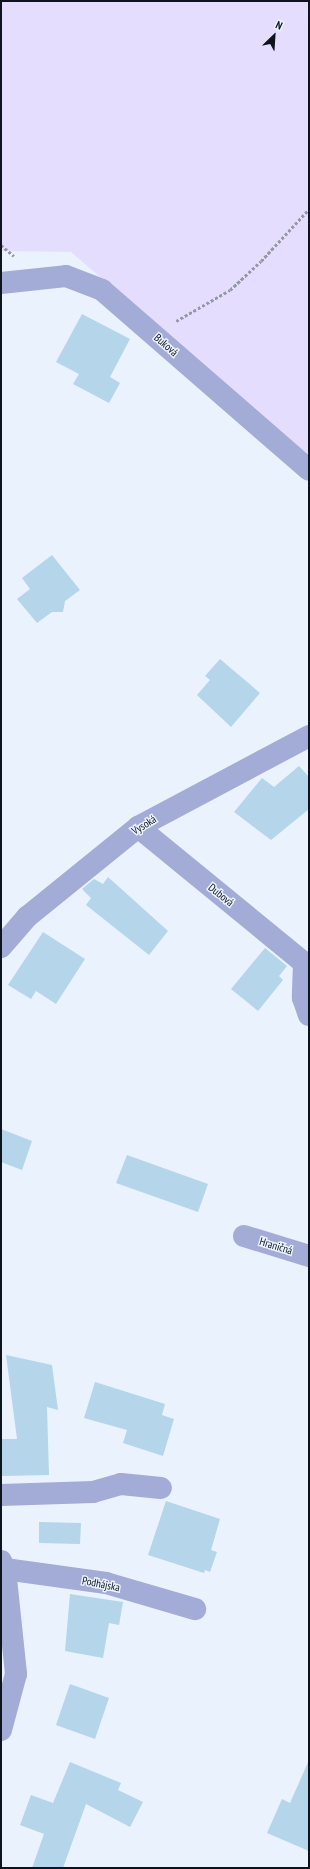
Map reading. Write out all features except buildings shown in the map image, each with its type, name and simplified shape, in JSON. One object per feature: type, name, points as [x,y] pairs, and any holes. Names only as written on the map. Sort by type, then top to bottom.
[{"type":"street","name":"Buková","points":[[1,283],[66,276],[102,290],[309,470]]},
{"type":"street","name":"Vysoká","points":[[1,947],[27,918],[138,827],[309,736]]},
{"type":"street","name":"Dubová","points":[[138,827],[306,961],[303,998],[309,1015]]},
{"type":"street","name":"Hraničná","points":[[244,1236],[309,1256]]},
{"type":"street","points":[[1,1495],[93,1492],[121,1484],[161,1488]]},
{"type":"street","name":"Podhájska","points":[[1,1730],[16,1674],[3,1565],[106,1583],[195,1609]]},
{"type":"path","points":[[149,330],[174,322],[230,290],[261,261],[309,209]]},
{"type":"shaded area","points":[[1,1],[309,1],[309,457],[71,252],[1,251]]}]
